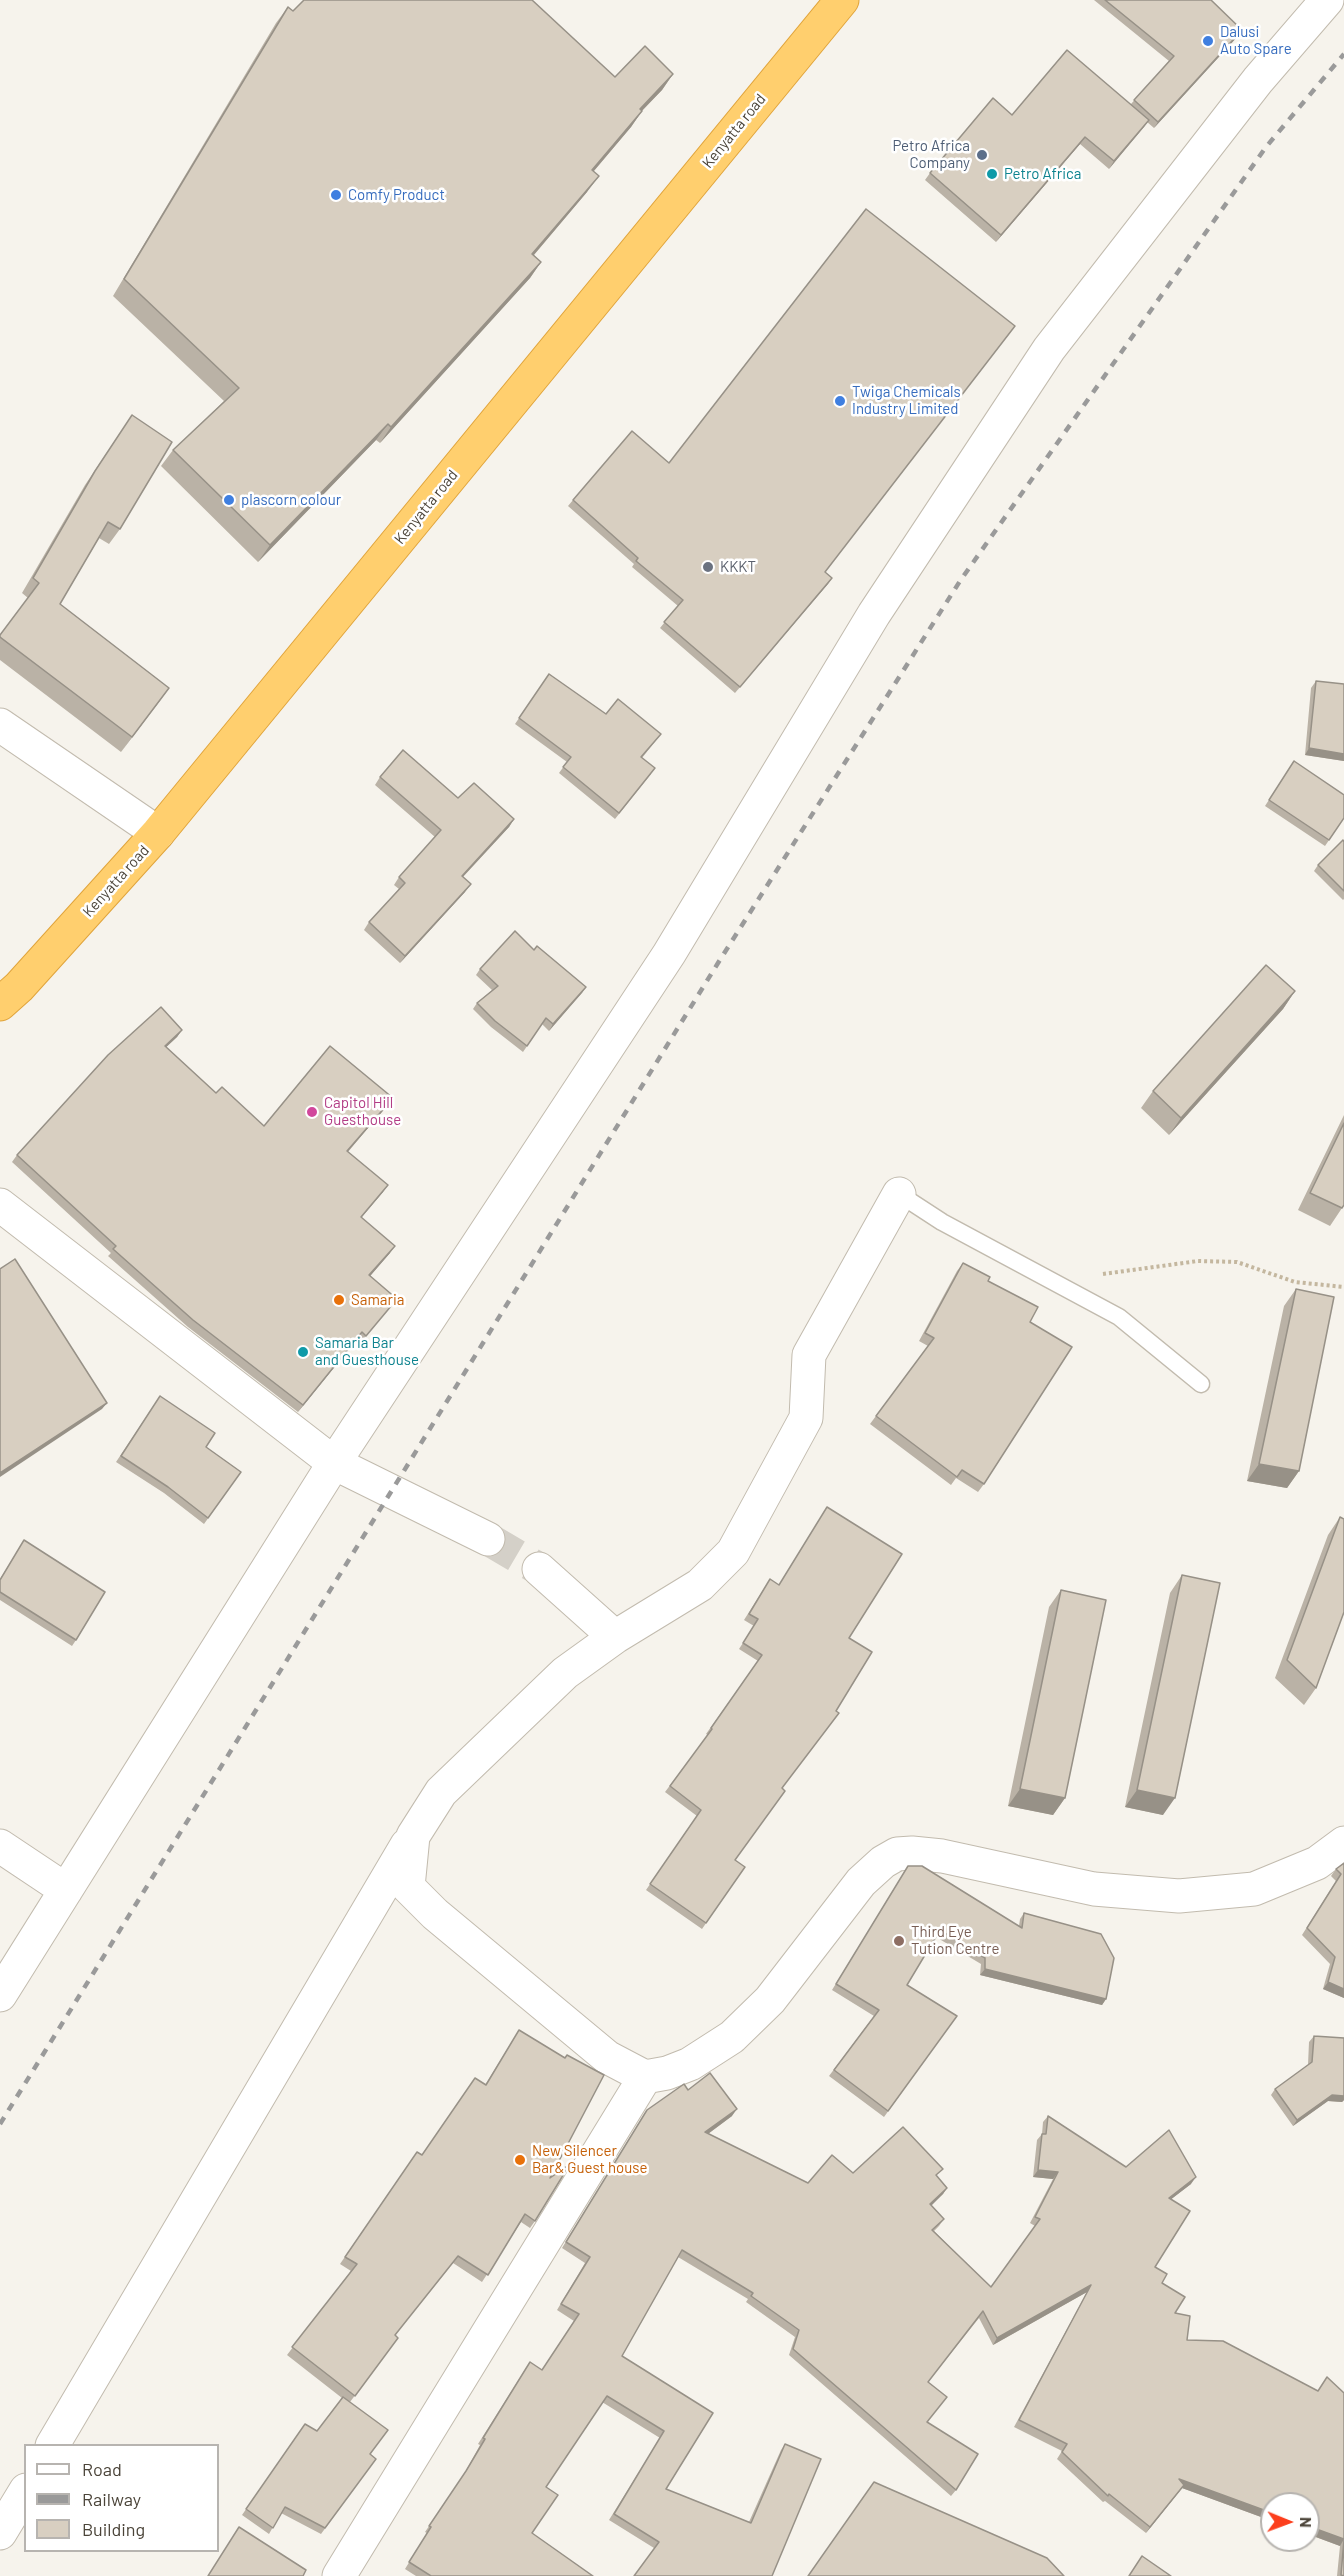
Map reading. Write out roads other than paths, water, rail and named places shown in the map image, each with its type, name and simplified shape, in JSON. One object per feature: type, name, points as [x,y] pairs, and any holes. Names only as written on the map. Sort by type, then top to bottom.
[{"type":"highway","name":"Kenyatta road","points":[[0,1004],[20,987],[158,833],[842,0]]},
{"type":"street","points":[[0,1995],[334,1463],[669,954],[874,614],[1049,349],[1258,80],[1327,0]]},
{"type":"street","points":[[0,725],[158,833]]},
{"type":"street","points":[[53,2444],[441,1792],[565,1673],[615,1637],[699,1585],[733,1552],[806,1418],[809,1355],[899,1194]]},
{"type":"street","points":[[0,1204],[334,1463],[488,1539]]},
{"type":"street","points":[[539,1569],[615,1637]]},
{"type":"street","points":[[413,1836],[408,1887],[435,1914],[607,2058],[645,2077],[667,2073],[690,2064],[732,2037],[770,2000],[861,1882],[883,1862],[897,1854],[942,1856],[1094,1889],[1179,1896],[1254,1889],[1317,1863],[1344,1843]]},
{"type":"street","points":[[0,1846],[66,1890]]},
{"type":"street","points":[[339,2576],[645,2077]]},
{"type":"street","points":[[0,2533],[24,2493]]},
{"type":"lane","points":[[899,1194],[942,1222],[1119,1317],[1201,1384]]},
{"type":"tunnel","points":[[488,1539],[539,1569]]},
{"type":"railway","points":[[0,2124],[718,963],[960,581],[1266,147],[1344,54]]},
{"type":"place","name":"Dalusi Auto Spare","points":[[1208,41]]},
{"type":"place","name":"Petro Africa Company","points":[[982,155]]},
{"type":"place","name":"Petro Africa","points":[[992,174]]},
{"type":"place","name":"Comfy Product","points":[[336,195]]},
{"type":"place","name":"Twiga Chemicals Industry Limited","points":[[840,401]]},
{"type":"place","name":"plascorn colour","points":[[229,500]]},
{"type":"place","name":"KKKT","points":[[708,567]]},
{"type":"place","name":"Capitol Hill Guesthouse","points":[[312,1112]]},
{"type":"place","name":"Samaria","points":[[339,1300]]},
{"type":"place","name":"Samaria Bar and Guesthouse","points":[[303,1352]]},
{"type":"place","name":"Third Eye Tution Centre","points":[[899,1941]]},
{"type":"place","name":"New Silencer Bar& Guest house","points":[[520,2160]]}]
